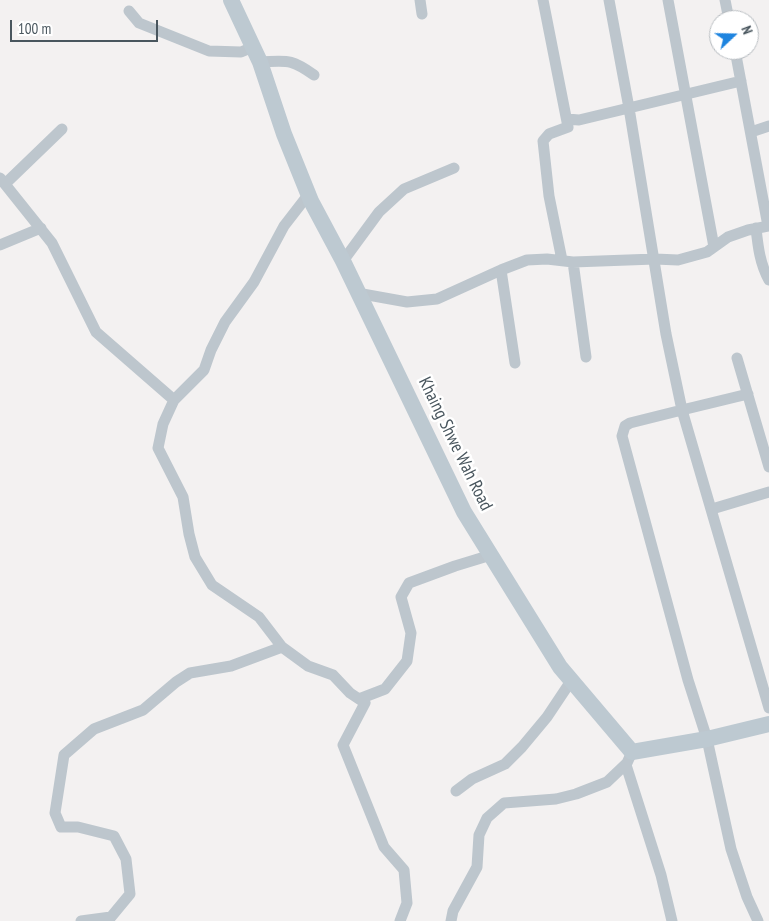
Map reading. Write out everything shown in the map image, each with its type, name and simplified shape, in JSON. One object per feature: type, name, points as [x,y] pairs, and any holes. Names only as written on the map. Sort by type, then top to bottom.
[{"type":"street","name":"Khaing Shwe Wah Road","points":[[231,0],[260,62],[284,134],[308,194],[343,261],[464,512],[560,667],[629,758]]},
{"type":"street","points":[[420,0],[422,14]]},
{"type":"street","points":[[543,0],[568,127],[549,134],[543,141],[549,196],[568,261],[586,357]]},
{"type":"street","points":[[609,0],[655,258],[666,334],[682,410],[769,708]]},
{"type":"street","points":[[668,0],[714,247]]},
{"type":"street","points":[[129,11],[139,23],[210,51],[241,52],[253,47]]},
{"type":"street","points":[[737,60],[764,227],[758,250],[764,271],[769,280]]},
{"type":"street","points":[[260,62],[289,61],[314,75]]},
{"type":"street","points":[[567,119],[580,120],[741,81]]},
{"type":"street","points":[[750,132],[769,126]]},
{"type":"street","points":[[0,196],[5,184],[62,129]]},
{"type":"street","points":[[343,261],[379,212],[404,189],[454,168]]},
{"type":"street","points":[[5,184],[52,243],[96,332],[174,400]]},
{"type":"street","points":[[308,194],[284,226],[254,282],[224,322],[210,350],[204,370],[174,400],[163,424],[158,448],[183,497],[195,557],[212,585],[259,617],[282,647],[308,666],[333,675],[350,693],[365,703],[343,745],[384,847],[404,870],[407,903],[400,921]]},
{"type":"street","points":[[357,293],[407,302],[437,299],[527,260],[568,261],[655,258],[678,260],[707,252],[728,237],[764,227]]},
{"type":"street","points":[[0,245],[41,228]]},
{"type":"street","points":[[501,270],[515,363]]},
{"type":"street","points":[[737,358],[769,467]]},
{"type":"street","points":[[748,394],[630,423],[625,426],[622,436],[688,680],[707,739],[731,849],[747,897],[758,921]]},
{"type":"street","points":[[712,509],[769,492]]},
{"type":"street","points":[[359,699],[385,689],[407,661],[412,633],[401,597],[409,582],[491,556]]},
{"type":"street","points":[[81,921],[111,917],[130,894],[126,859],[114,836],[78,827],[61,827],[55,813],[64,755],[94,729],[143,710],[176,682],[190,673],[231,666],[282,647]]},
{"type":"street","points":[[456,791],[472,779],[505,764],[547,717],[571,681]]},
{"type":"street","points":[[451,921],[453,911],[477,867],[479,835],[487,818],[504,803],[556,799],[584,791],[607,782],[629,758],[769,724]]},
{"type":"street","points":[[629,758],[672,921]]}]
